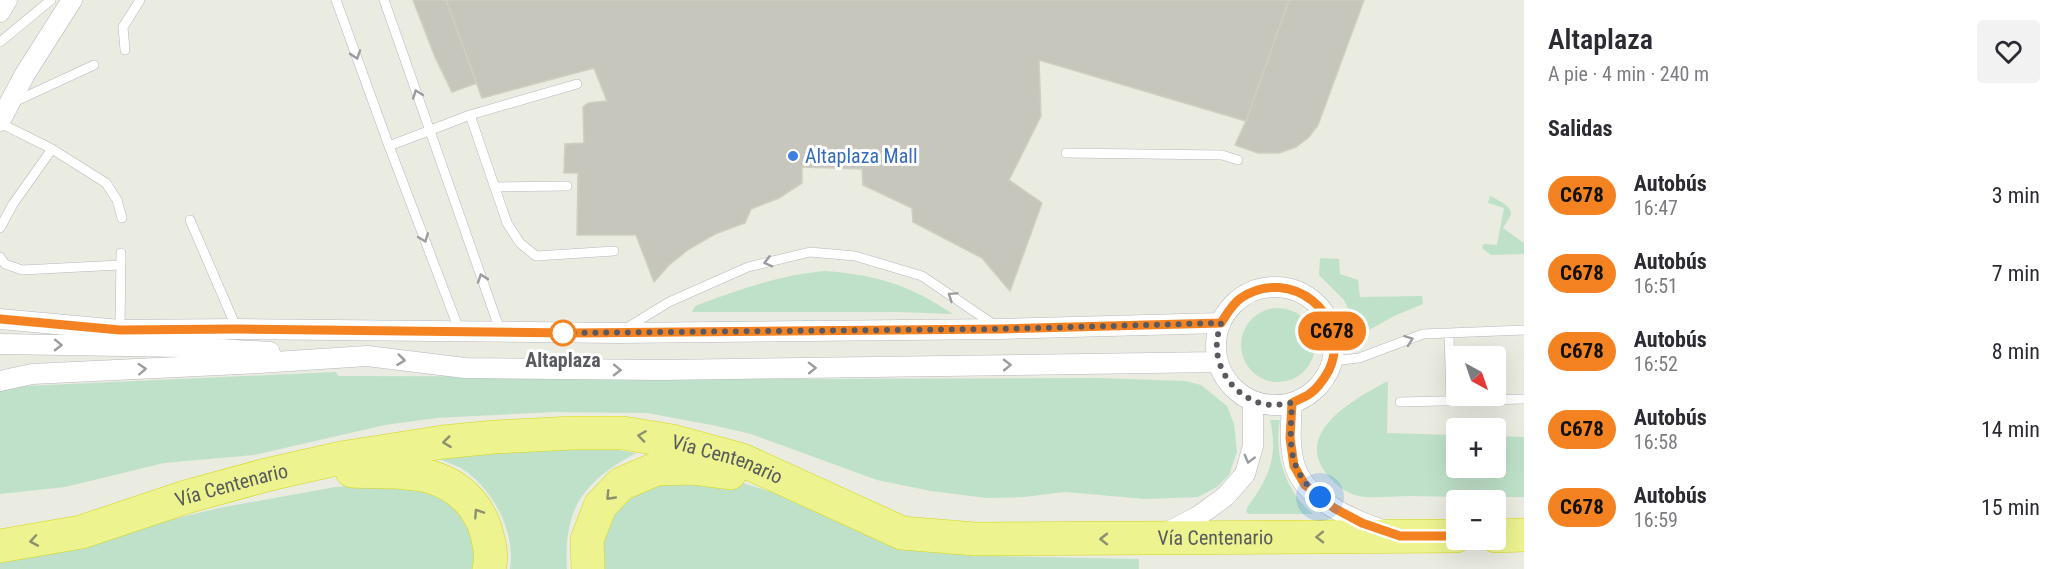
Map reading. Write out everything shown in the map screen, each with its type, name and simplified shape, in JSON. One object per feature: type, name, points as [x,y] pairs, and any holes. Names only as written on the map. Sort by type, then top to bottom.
[{"type":"highway","name":"Vía Centenario","points":[[0,546],[81,532],[198,494],[340,458],[494,436],[584,433],[623,433],[672,441],[742,460],[902,533],[975,539],[1446,536]]},
{"type":"highway","points":[[588,569],[587,540],[600,506],[621,484],[656,470],[692,468],[741,474],[902,533]]},
{"type":"highway","points":[[81,532],[350,471],[417,473],[444,480],[466,496],[483,520],[490,544],[489,569]]},
{"type":"highway","points":[[1506,536],[1524,535]]},
{"type":"street","points":[[0,12],[7,0]]},
{"type":"street","points":[[3,116],[25,74],[72,0]]},
{"type":"street","points":[[1268,287],[1283,287],[1303,293],[1319,305],[1330,322],[1335,341],[1333,361],[1324,380],[1310,394],[1292,403],[1272,405],[1253,401],[1238,392],[1226,378],[1218,362],[1216,342],[1221,323],[1239,299],[1253,291],[1268,287]]},
{"type":"street","points":[[0,319],[120,330],[237,329],[501,333],[1000,329],[1221,323]]},
{"type":"street","points":[[0,344],[183,347],[367,356],[465,368],[662,370],[1218,362]]},
{"type":"street","points":[[0,381],[32,374],[367,356]]},
{"type":"street","points":[[1154,539],[1197,517],[1226,496],[1245,474],[1253,446],[1253,401]]},
{"type":"street","points":[[1292,403],[1290,438],[1294,466],[1305,485],[1334,508],[1362,523],[1400,536]]},
{"type":"lane","points":[[0,42],[51,0]]},
{"type":"lane","points":[[125,50],[123,27],[140,0]]},
{"type":"lane","points":[[336,0],[389,146],[461,332]]},
{"type":"lane","points":[[384,0],[501,333]]},
{"type":"lane","points":[[94,65],[3,116],[106,183],[117,200],[122,218]]},
{"type":"lane","points":[[389,146],[470,115],[577,84]]},
{"type":"lane","points":[[470,115],[507,223],[520,243],[536,256],[615,251]]},
{"type":"lane","points":[[0,228],[52,150]]},
{"type":"lane","points":[[1066,153],[1222,155],[1238,160]]},
{"type":"lane","points":[[495,187],[567,186]]},
{"type":"lane","points":[[190,220],[237,329]]},
{"type":"lane","points":[[619,333],[669,302],[748,267],[810,252],[855,256],[922,276],[1000,329]]},
{"type":"lane","points":[[120,253],[120,330]]},
{"type":"lane","points":[[0,257],[5,264],[22,270],[120,265]]},
{"type":"lane","points":[[1333,361],[1359,358],[1423,334],[1524,330]]},
{"type":"lane","points":[[1449,333],[1449,346]]},
{"type":"lane","points":[[1506,399],[1524,399]]},
{"type":"lane","points":[[1400,402],[1446,401]]},
{"type":"green space","points":[[1490,196],[1503,203],[1511,211],[1503,228],[1524,243],[1524,254],[1491,255],[1482,248],[1484,244],[1497,245],[1504,208],[1488,203]]},
{"type":"green space","points":[[1320,258],[1339,259],[1340,274],[1358,280],[1360,297],[1422,296],[1423,304],[1394,316],[1360,335],[1344,300],[1319,275]]},
{"type":"green space","points":[[825,271],[861,275],[892,283],[922,296],[953,314],[692,312],[695,306],[759,284]]},
{"type":"green space","points":[[1278,308],[1292,311],[1304,319],[1312,331],[1315,345],[1312,359],[1304,371],[1292,379],[1278,382],[1264,379],[1252,371],[1244,359],[1241,345],[1244,331],[1252,319],[1264,311]]},
{"type":"green space","points":[[336,372],[338,376],[792,379],[1099,378],[1185,381],[1201,385],[1227,406],[1234,424],[1237,452],[1229,475],[1217,487],[1198,497],[1146,499],[1065,492],[1024,497],[987,498],[931,491],[877,480],[751,434],[712,425],[647,413],[553,412],[436,418],[385,425],[254,455],[164,463],[65,487],[0,494],[0,391],[26,386]]},
{"type":"green space","points":[[1388,381],[1387,433],[1446,435],[1446,478],[1506,478],[1506,436],[1524,437],[1524,497],[1506,497],[1506,490],[1446,490],[1446,496],[1365,497],[1345,490],[1326,473],[1318,458],[1318,443],[1323,430],[1333,417],[1361,396]]},
{"type":"green space","points":[[1270,420],[1280,420],[1278,446],[1289,484],[1295,495],[1313,514],[1249,514],[1246,512],[1270,467],[1273,446]]},
{"type":"green space","points":[[605,448],[636,453],[603,474],[580,499],[569,529],[567,569],[510,569],[511,555],[506,526],[492,499],[473,477],[461,468],[435,457],[457,452]]},
{"type":"green space","points":[[733,480],[772,492],[864,529],[952,551],[992,556],[1139,559],[1139,569],[598,569],[602,518],[641,482]]},
{"type":"green space","points":[[401,483],[449,498],[472,528],[478,569],[0,569],[0,558],[219,508],[335,487]]},
{"type":"building","points":[[413,0],[446,0],[477,83],[452,92],[435,57]]},
{"type":"building","name":"Altaplaza Mall","points":[[446,0],[1289,0],[1246,121],[1039,60],[1041,116],[1009,180],[1042,203],[1010,291],[982,258],[913,222],[912,208],[863,185],[862,169],[802,167],[802,183],[779,198],[751,209],[745,223],[715,234],[689,249],[669,265],[654,282],[636,235],[577,235],[578,173],[564,173],[565,144],[584,143],[583,107],[588,103],[607,101],[594,68],[482,98]]},
{"type":"building","points":[[1289,0],[1364,0],[1318,125],[1309,137],[1296,147],[1279,153],[1258,153],[1235,145],[1246,121]]},
{"type":"bus line","name":"C678","points":[[0,319],[120,330],[619,333],[1000,329],[1221,323],[1239,299],[1253,291],[1268,287],[1283,287],[1303,293],[1319,305],[1330,322],[1335,341],[1333,361],[1324,380],[1310,394],[1292,403],[1290,438],[1294,466],[1305,485],[1334,508],[1362,523],[1400,536],[1446,536]]},
{"type":"place","name":"Altaplaza Mall","points":[[793,156]]},
{"type":"place","name":"Altaplaza","points":[[563,333]]},
{"type":"route","points":[[563,333],[1000,329],[1221,323],[1216,342],[1218,362],[1226,378],[1238,392],[1253,401],[1272,405],[1292,403],[1290,438],[1294,466],[1305,485],[1320,497]]}]
